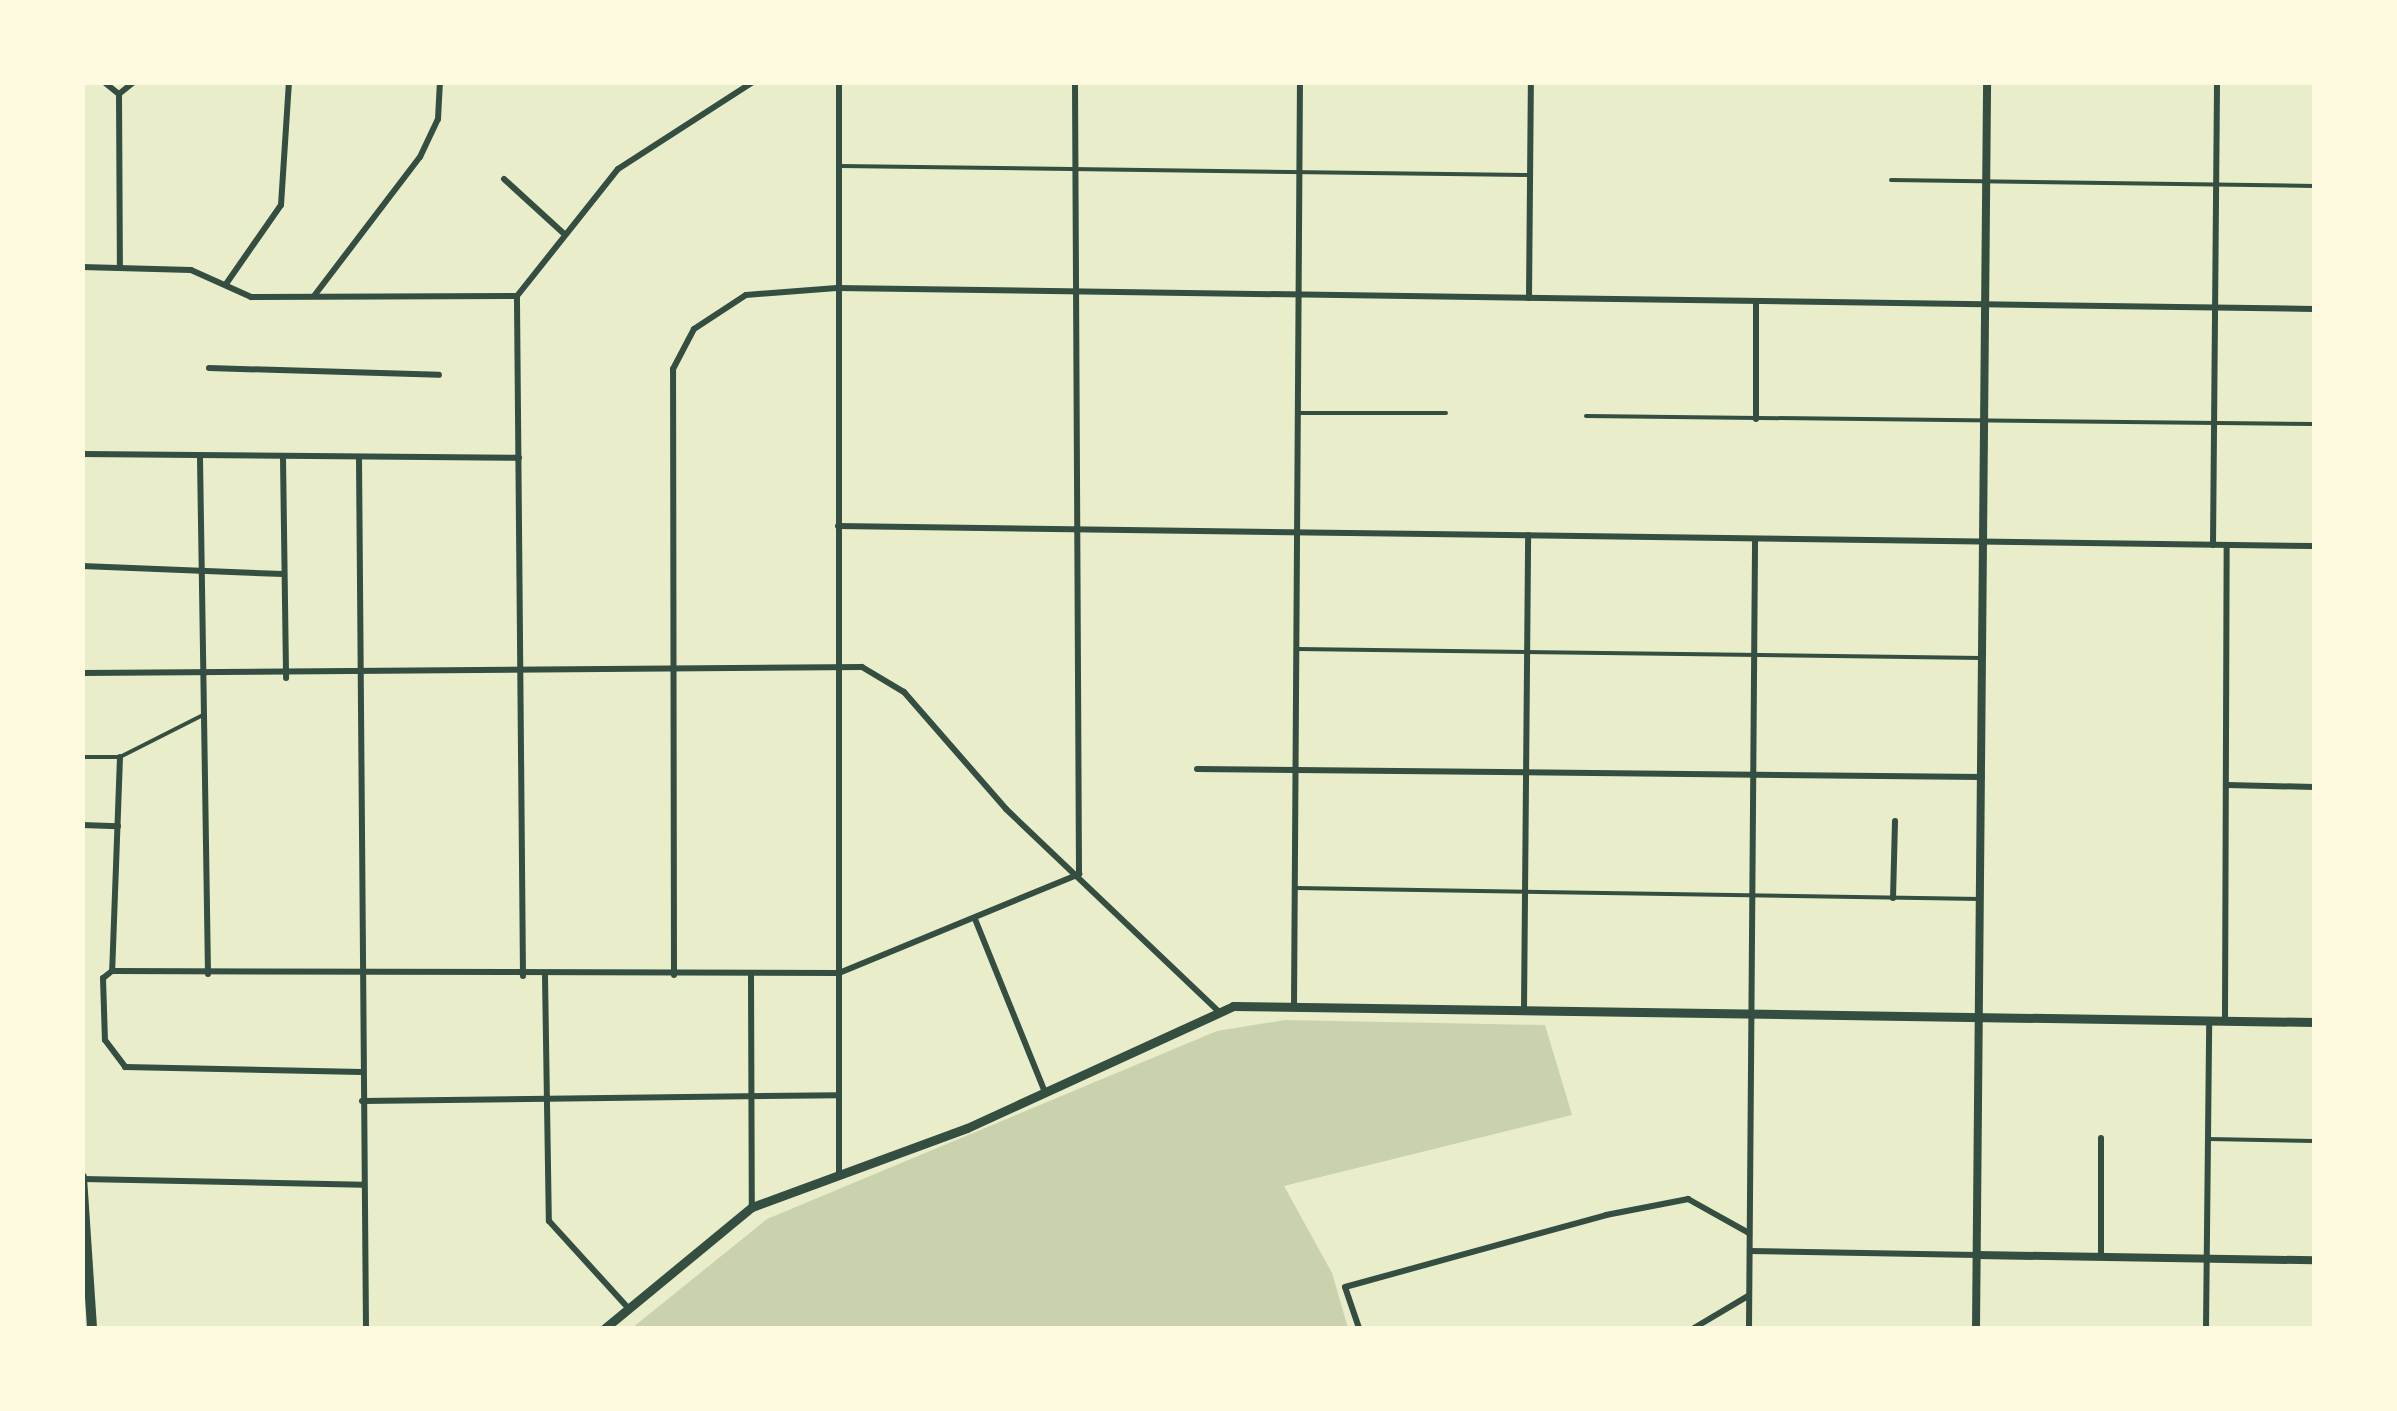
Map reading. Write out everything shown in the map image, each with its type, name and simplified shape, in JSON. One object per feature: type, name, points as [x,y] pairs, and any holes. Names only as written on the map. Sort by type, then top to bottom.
[{"type":"main road","points":[[606,1328],[752,1207],[1045,1092],[1218,1010],[1294,1006],[2314,1022]]},
{"type":"main road","points":[[83,1178],[92,1328]]},
{"type":"street","points":[[104,82],[119,94]]},
{"type":"street","points":[[119,94],[134,82]]},
{"type":"street","points":[[226,284],[281,206],[289,82]]},
{"type":"street","points":[[313,297],[420,157],[438,118],[440,82]]},
{"type":"street","points":[[523,977],[518,296],[563,232],[655,138],[753,82]]},
{"type":"street","points":[[839,82],[839,1175]]},
{"type":"street","points":[[1075,82],[1079,874]]},
{"type":"street","points":[[1294,1006],[1300,82]]},
{"type":"street","points":[[1529,298],[1530,82]]},
{"type":"street","points":[[1976,1328],[1987,82]]},
{"type":"street","points":[[2213,545],[2217,82]]},
{"type":"street","points":[[119,94],[120,268]]},
{"type":"street","points":[[504,179],[563,232]]},
{"type":"street","points":[[82,266],[191,270],[252,297],[518,296]]},
{"type":"street","points":[[674,975],[673,369],[694,329],[746,295],[837,288],[2314,310]]},
{"type":"street","points":[[1756,302],[1756,420]]},
{"type":"street","points":[[209,368],[438,376]]},
{"type":"street","points":[[82,454],[519,458]]},
{"type":"street","points":[[200,458],[200,571],[207,712],[208,974]]},
{"type":"street","points":[[283,458],[286,678]]},
{"type":"street","points":[[358,458],[366,1328]]},
{"type":"street","points":[[838,526],[2314,546]]},
{"type":"street","points":[[1524,1010],[1528,536]]},
{"type":"street","points":[[1749,1328],[1755,538]]},
{"type":"street","points":[[2225,1021],[2228,545]]},
{"type":"street","points":[[82,566],[283,574]]},
{"type":"street","points":[[82,673],[203,678],[520,676],[838,663],[904,692],[1006,809],[1079,874],[1218,1010]]},
{"type":"street","points":[[112,972],[120,757]]},
{"type":"street","points":[[1198,768],[1982,777]]},
{"type":"street","points":[[2226,785],[2314,786]]},
{"type":"street","points":[[1892,898],[1894,822]]},
{"type":"street","points":[[82,826],[118,826]]},
{"type":"street","points":[[362,1072],[124,1067],[105,1040],[103,978],[112,972],[361,979],[839,973],[1079,874]]},
{"type":"street","points":[[975,919],[1045,1092]]},
{"type":"street","points":[[751,974],[752,1207]]},
{"type":"street","points":[[545,976],[549,1221],[629,1309]]},
{"type":"street","points":[[2206,1328],[2209,1021]]},
{"type":"street","points":[[362,1102],[839,1095]]},
{"type":"street","points":[[2101,1138],[2101,1257]]},
{"type":"street","points":[[83,1178],[364,1185]]},
{"type":"street","points":[[1359,1328],[1346,1286],[1688,1199],[1750,1234]]},
{"type":"street","points":[[1750,1251],[2314,1260]]},
{"type":"street","points":[[1694,1328],[1749,1295]]},
{"type":"lane","points":[[838,166],[1530,175]]},
{"type":"lane","points":[[1891,180],[2314,186]]},
{"type":"lane","points":[[1298,413],[1446,413]]},
{"type":"lane","points":[[1586,416],[2314,424]]},
{"type":"lane","points":[[1296,649],[1982,658]]},
{"type":"lane","points":[[82,757],[120,757],[207,712]]},
{"type":"lane","points":[[1294,888],[1981,899]]},
{"type":"lane","points":[[2208,1140],[2314,1141]]},
{"type":"green space","points":[[1285,1020],[1545,1025],[1572,1115],[1284,1186],[1332,1273],[1348,1328],[632,1328],[767,1219],[1217,1031]]}]
